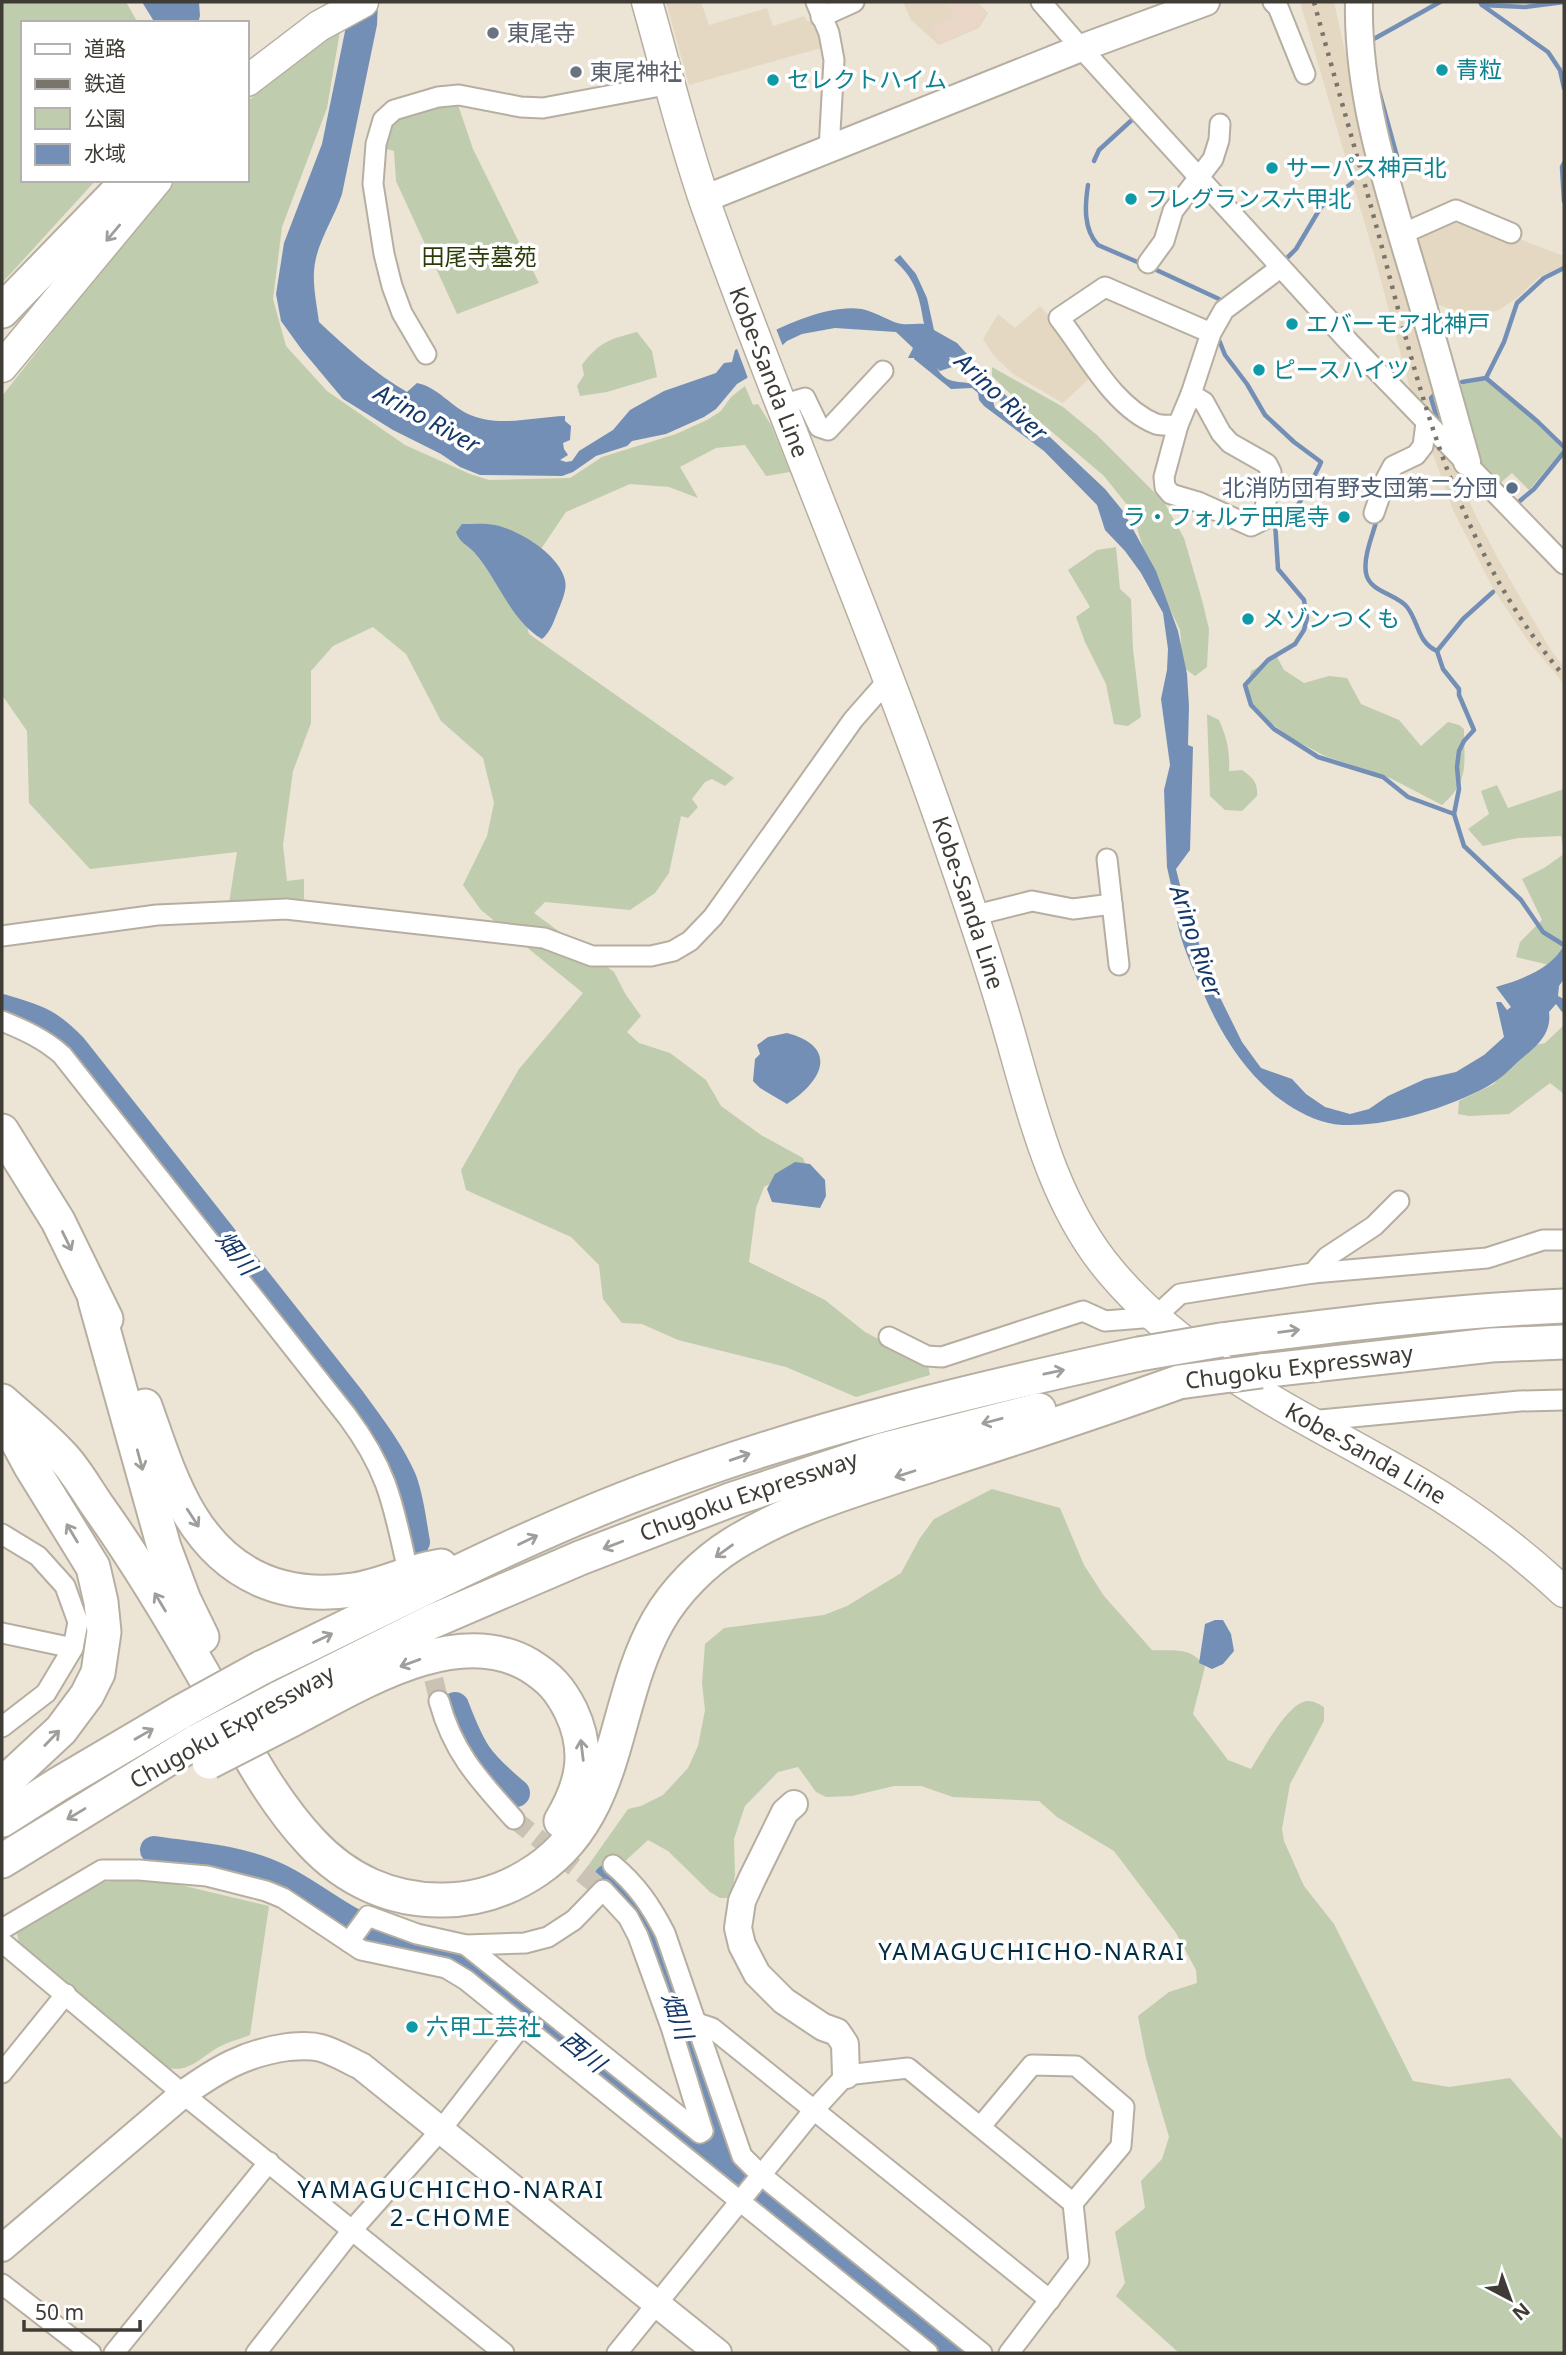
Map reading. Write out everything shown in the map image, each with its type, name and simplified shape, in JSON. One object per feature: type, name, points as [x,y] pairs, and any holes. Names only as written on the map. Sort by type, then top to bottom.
[{"type":"highway","points":[[2,312],[128,182]]},
{"type":"highway","points":[[2,1131],[58,1221],[95,1300],[123,1351],[190,1515],[226,1559],[267,1584],[317,1593],[356,1590],[424,1568],[488,1559]]},
{"type":"highway","points":[[1399,1318],[1496,1301],[1564,1295]]},
{"type":"highway","points":[[95,1300],[164,1547],[184,1600],[211,1655],[278,1770],[321,1828],[350,1854],[378,1871],[420,1882],[466,1881],[495,1874],[537,1849],[562,1821],[576,1794],[583,1761],[579,1727],[561,1690],[539,1671],[514,1656],[466,1650],[428,1657],[284,1709]]},
{"type":"highway","name":"Chugoku Expressway","points":[[2,1821],[57,1785],[261,1668],[552,1529],[655,1487],[766,1448],[905,1409],[1139,1354],[1221,1340],[1399,1318],[1564,1306]]},
{"type":"highway","name":"Chugoku Expressway","points":[[2,1861],[117,1789],[203,1752],[284,1709],[431,1622],[580,1558],[733,1499],[882,1450],[971,1427],[1179,1382],[1401,1354],[1491,1345],[1564,1342]]},
{"type":"highway","points":[[1401,1354],[1564,1352]]},
{"type":"highway","points":[[2,1401],[63,1457],[120,1536],[261,1776],[312,1844],[359,1881],[393,1895],[432,1900],[462,1900],[493,1892],[522,1880],[551,1860],[573,1838],[586,1820],[604,1780],[641,1656],[659,1619],[683,1587],[733,1544],[783,1517],[834,1497],[1179,1382]]},
{"type":"highway","points":[[2,1413],[30,1465],[93,1567],[104,1632],[98,1673],[87,1695],[61,1730],[2,1784]]},
{"type":"main road","points":[[248,54],[284,26],[363,2]]},
{"type":"main road","name":"Kobe-Sanda Line","points":[[647,2],[704,199],[778,398],[889,679],[943,827],[1041,1140],[1075,1220],[1111,1272],[1155,1317],[1218,1368],[1458,1508],[1536,1566],[1564,1592]]},
{"type":"main road","points":[[248,80],[320,14]]},
{"type":"main road","points":[[2,335],[128,182]]},
{"type":"main road","points":[[2,367],[155,182]]},
{"type":"street","points":[[829,150],[834,60],[830,33],[818,9],[853,2]]},
{"type":"street","points":[[1041,2],[1280,268],[1564,564]]},
{"type":"street","points":[[704,199],[1081,48],[1206,2]]},
{"type":"street","points":[[1273,2],[1278,7],[1305,74]]},
{"type":"street","points":[[1359,2],[1360,56],[1367,99],[1402,234],[1467,462]]},
{"type":"street","points":[[426,354],[402,313],[391,286],[384,254],[373,184],[376,144],[383,120],[394,110],[438,97],[458,95],[521,107],[543,108],[671,84]]},
{"type":"street","points":[[1148,263],[1164,241],[1173,211],[1213,159],[1220,124]]},
{"type":"street","points":[[1402,234],[1456,210],[1511,233]]},
{"type":"street","points":[[1191,394],[1204,402],[1221,433],[1230,443],[1267,464],[1271,472],[1263,520],[1251,527],[1198,502],[1171,494],[1165,487],[1164,477],[1178,425],[1211,333],[1224,310],[1280,268]]},
{"type":"street","points":[[1178,425],[1157,425],[1132,409],[1093,366],[1059,318],[1105,287],[1211,333]]},
{"type":"street","points":[[778,398],[805,398],[818,427],[828,430],[883,371]]},
{"type":"street","points":[[1374,513],[1393,466],[1416,455],[1423,446],[1426,423]]},
{"type":"street","points":[[2,936],[157,915],[286,909],[544,937],[592,956],[651,956],[673,951],[690,941],[713,917],[853,720],[889,679]]},
{"type":"street","points":[[1107,859],[1119,965]]},
{"type":"street","points":[[972,916],[1032,901],[1073,909],[1112,904]]},
{"type":"street","points":[[2,1021],[35,1035],[62,1055],[366,1442],[382,1470],[392,1496],[405,1558]]},
{"type":"street","points":[[1313,1273],[1327,1257],[1374,1226],[1399,1200]]},
{"type":"street","points":[[889,1337],[927,1356],[943,1357],[1083,1311],[1105,1321],[1155,1317],[1180,1294],[1313,1273],[1487,1258],[1543,1240],[1564,1240]]},
{"type":"street","points":[[1309,1421],[1520,1401],[1564,1400]]},
{"type":"street","points":[[2,1534],[38,1556],[65,1586],[78,1622],[73,1648],[46,1693],[2,1727]]},
{"type":"street","points":[[2,1633],[73,1648]]},
{"type":"street","points":[[439,1701],[446,1728],[459,1751],[475,1776],[514,1819]]},
{"type":"street","points":[[794,1804],[785,1812],[742,1901],[738,1928],[742,1945],[757,1974],[783,2001],[823,2027],[837,2032],[845,2044],[846,2075]]},
{"type":"street","points":[[466,1945],[700,2133],[703,2131],[665,1933],[640,1890],[613,1865]]},
{"type":"street","points":[[2,1929],[102,1870],[139,1870],[207,1877],[266,1891],[304,1910],[324,1927],[351,1940],[361,1950],[446,1968],[466,1980],[741,2199],[929,2353]]},
{"type":"street","points":[[351,1940],[368,1916],[417,1934],[466,1945],[525,1943],[548,1937],[574,1920],[603,1890],[628,1917],[682,2024],[742,2156],[759,2177],[982,2353]]},
{"type":"street","points":[[2,1942],[183,2094],[504,2353]]},
{"type":"street","points":[[2,2073],[66,1994]]},
{"type":"street","points":[[682,2024],[712,2028],[1050,2300]]},
{"type":"street","points":[[256,2353],[353,2229],[440,2131],[522,2025]]},
{"type":"street","points":[[2,2248],[183,2094],[212,2073],[238,2059],[270,2049],[302,2045],[319,2048],[361,2066],[718,2353]]},
{"type":"street","points":[[981,2126],[1032,2065],[1076,2066],[1124,2107],[1121,2146],[1073,2203]]},
{"type":"street","points":[[617,2353],[813,2111],[846,2075],[908,2068],[1073,2203],[1079,2262],[1009,2353]]},
{"type":"street","points":[[114,2353],[269,2162]]},
{"type":"street","points":[[2,2284],[91,2353]]},
{"type":"shaded area","points":[[666,2],[701,2],[709,25],[767,8],[773,26],[804,16],[808,22],[813,19],[825,47],[689,85]]},
{"type":"shaded area","points":[[903,2],[977,2],[988,13],[979,28],[939,45],[911,20]]},
{"type":"shaded area","points":[[947,2],[975,2],[986,13],[978,26],[940,43],[932,28],[954,17]]},
{"type":"shaded area","points":[[1300,2],[1334,2],[1348,65],[1449,432],[1414,404],[1375,258]]},
{"type":"shaded area","points":[[1457,215],[1564,256],[1564,266],[1539,277],[1517,298],[1499,310],[1481,315],[1465,314],[1436,304],[1415,235]]},
{"type":"shaded area","points":[[1040,306],[1064,344],[1091,377],[1063,403],[1013,374],[994,356],[983,339],[998,314],[1015,328]]},
{"type":"shaded area","points":[[1432,440],[1448,451],[1497,557],[1550,649],[1564,667],[1564,684],[1528,641],[1494,590],[1453,510],[1429,443]]},
{"type":"green space","points":[[2,2],[126,2],[137,21],[21,21],[21,182],[94,182],[2,283]]},
{"type":"green space","points":[[340,31],[327,108],[282,227],[273,299],[286,346],[327,391],[405,445],[489,480],[570,478],[602,457],[676,434],[707,420],[721,411],[731,397],[745,386],[753,405],[758,404],[771,425],[790,472],[766,476],[745,445],[716,448],[680,467],[698,498],[669,487],[630,484],[566,512],[516,586],[529,634],[734,778],[725,786],[712,779],[705,782],[692,799],[698,807],[688,818],[681,816],[669,873],[655,893],[630,910],[545,902],[534,913],[614,972],[641,1016],[627,1032],[639,1043],[670,1053],[706,1080],[721,1106],[761,1135],[803,1158],[806,1166],[764,1187],[756,1208],[749,1262],[825,1300],[865,1332],[928,1365],[930,1375],[856,1397],[786,1367],[678,1340],[642,1324],[622,1323],[603,1299],[599,1265],[571,1237],[466,1190],[461,1170],[519,1069],[583,993],[481,910],[463,885],[487,836],[494,803],[483,758],[441,721],[406,654],[373,627],[333,646],[311,671],[311,723],[293,771],[283,845],[287,881],[304,879],[304,899],[229,903],[237,852],[90,869],[29,803],[27,731],[2,695],[2,396],[173,182],[248,182],[248,101],[284,70]]},
{"type":"green space","name":"田尾寺墓苑","points":[[456,99],[473,149],[539,283],[457,314],[396,181],[394,151],[386,149],[385,125],[400,115]]},
{"type":"green space","points":[[637,332],[652,351],[657,377],[607,392],[580,396],[577,386],[584,375],[582,365],[588,357],[606,342]]},
{"type":"green space","points":[[992,367],[1063,407],[1097,435],[1164,502],[1184,538],[1209,629],[1207,667],[1195,676],[1183,667],[1180,630],[1147,561],[1132,511],[1104,476],[1032,415],[992,376]]},
{"type":"green space","points":[[1486,380],[1536,421],[1564,449],[1529,490],[1512,473],[1498,485],[1478,459],[1459,385]]},
{"type":"green space","points":[[1116,547],[1120,589],[1131,599],[1133,649],[1141,717],[1128,726],[1114,724],[1106,684],[1076,617],[1090,607],[1068,570],[1097,550]]},
{"type":"green space","points":[[1277,657],[1284,670],[1304,683],[1329,676],[1347,678],[1361,704],[1399,720],[1421,746],[1448,722],[1459,725],[1464,729],[1464,771],[1451,796],[1442,805],[1390,778],[1325,756],[1291,738],[1257,712],[1246,693],[1251,671]]},
{"type":"green space","points":[[1207,714],[1219,720],[1222,727],[1228,751],[1229,771],[1242,770],[1256,784],[1257,796],[1242,811],[1225,810],[1210,796]]},
{"type":"green space","points":[[1497,785],[1508,808],[1564,789],[1564,852],[1561,836],[1518,838],[1483,846],[1468,829],[1489,814],[1481,791]]},
{"type":"green space","points":[[1564,854],[1564,952],[1558,967],[1516,957],[1520,942],[1542,920],[1522,879]]},
{"type":"green space","points":[[1564,1025],[1564,1094],[1550,1083],[1509,1114],[1458,1114],[1459,1101],[1494,1084],[1523,1048],[1545,1043]]},
{"type":"green space","points":[[992,1489],[1060,1508],[1084,1565],[1104,1596],[1152,1650],[1182,1651],[1200,1660],[1205,1667],[1193,1714],[1228,1760],[1251,1769],[1274,1732],[1296,1706],[1309,1701],[1324,1707],[1324,1721],[1290,1784],[1282,1829],[1284,1841],[1304,1886],[1334,1924],[1413,2081],[1449,2087],[1510,2078],[1564,2141],[1564,2353],[1179,2353],[1116,2296],[1125,2283],[1115,2232],[1145,2208],[1141,2181],[1162,2159],[1169,2137],[1146,2058],[1138,2016],[1169,1992],[1197,1983],[1196,1970],[1176,1933],[1114,1851],[1057,1817],[1039,1801],[953,1797],[921,1786],[894,1786],[852,1796],[826,1797],[816,1792],[798,1767],[778,1772],[745,1806],[734,1839],[735,1875],[731,1898],[720,1898],[710,1892],[668,1851],[648,1840],[593,1891],[578,1880],[628,1809],[663,1795],[688,1768],[698,1746],[705,1710],[702,1683],[705,1644],[724,1628],[824,1615],[847,1606],[901,1573],[934,1519]]},
{"type":"green space","points":[[147,1877],[269,1906],[250,2035],[215,2049],[184,2068],[167,2068],[19,1943],[16,1929],[97,1883]]},
{"type":"water","points":[[142,2],[199,2],[199,21],[154,21]]},
{"type":"water","name":"Arino River","points":[[351,2],[378,2],[377,25],[342,194],[315,262],[314,284],[319,322],[350,351],[407,392],[417,383],[424,385],[468,414],[491,420],[516,421],[565,416],[565,421],[571,426],[570,440],[563,443],[568,455],[560,460],[566,462],[572,461],[579,451],[613,430],[630,410],[664,391],[716,373],[724,363],[732,362],[735,350],[797,321],[830,310],[847,308],[867,310],[898,323],[924,324],[915,289],[907,274],[894,260],[900,255],[916,274],[927,298],[934,330],[957,343],[999,389],[1105,489],[1123,511],[1156,571],[1178,631],[1187,674],[1188,745],[1193,747],[1190,850],[1176,869],[1206,969],[1242,1042],[1261,1068],[1292,1079],[1306,1094],[1325,1107],[1350,1114],[1369,1109],[1388,1096],[1425,1079],[1456,1072],[1484,1055],[1504,1037],[1496,1002],[1501,1002],[1507,1010],[1511,1007],[1496,987],[1544,967],[1564,945],[1564,979],[1559,986],[1558,996],[1564,999],[1564,1011],[1556,1004],[1549,1012],[1548,1027],[1542,1039],[1497,1081],[1433,1110],[1384,1122],[1339,1125],[1321,1121],[1282,1101],[1250,1071],[1225,1036],[1197,978],[1179,930],[1167,867],[1164,790],[1170,765],[1161,699],[1168,649],[1163,613],[1141,573],[1105,530],[1097,505],[1044,451],[984,406],[978,393],[972,388],[951,389],[914,358],[908,358],[913,348],[896,332],[835,328],[802,334],[787,341],[737,384],[716,409],[704,417],[666,434],[632,441],[627,446],[596,456],[573,472],[562,476],[480,475],[460,467],[343,399],[281,321],[276,294],[284,243],[322,144]],"holes":[[[949,357],[958,358],[966,368],[984,381],[980,386],[951,380],[941,374],[937,368],[940,371],[952,367]],[[994,396],[1019,415],[1020,424],[995,408],[992,398]]]},
{"type":"water","points":[[462,524],[487,524],[505,528],[537,545],[555,561],[565,580],[565,590],[553,624],[542,639],[521,621],[474,552],[459,539],[456,532]]},
{"type":"water","points":[[787,1033],[804,1039],[814,1047],[820,1056],[820,1066],[809,1086],[787,1104],[753,1081],[755,1059],[760,1054],[757,1045],[768,1037]]},
{"type":"water","points":[[795,1162],[810,1164],[825,1180],[826,1196],[820,1208],[772,1202],[767,1189],[775,1174]]},
{"type":"water","points":[[1223,1620],[1231,1634],[1234,1651],[1223,1664],[1212,1669],[1199,1663],[1205,1624]]},
{"type":"pier","points":[[775,326],[784,349],[749,381],[736,346]]},
{"type":"waterway","points":[[1372,45],[1372,40],[1440,2]]},
{"type":"waterway","points":[[1480,2],[1482,5],[1525,7],[1564,2]]},
{"type":"waterway","points":[[1482,5],[1548,52],[1560,70],[1564,88]]},
{"type":"waterway","points":[[1379,91],[1398,160]]},
{"type":"waterway","points":[[1094,161],[1099,150],[1134,118]]},
{"type":"waterway","points":[[1564,163],[1564,201]]},
{"type":"waterway","points":[[1283,262],[1296,249],[1321,207],[1352,183]]},
{"type":"waterway","points":[[1088,185],[1086,216],[1093,239],[1098,245],[1142,264]]},
{"type":"waterway","points":[[1150,267],[1219,299]]},
{"type":"waterway","points":[[1486,378],[1504,342],[1517,303],[1544,278],[1564,268]]},
{"type":"waterway","points":[[1217,335],[1225,355],[1247,384],[1265,415],[1321,462],[1295,509],[1275,522],[1278,569],[1304,600],[1307,618],[1304,630],[1295,644],[1268,660],[1245,685],[1251,705],[1274,729],[1318,757],[1383,777],[1408,797],[1454,814]]},
{"type":"waterway","points":[[1462,382],[1486,378],[1564,447]]},
{"type":"waterway","points":[[1438,391],[1431,398],[1439,424]]},
{"type":"waterway","points":[[1515,505],[1534,489],[1564,452]]},
{"type":"waterway","points":[[1377,519],[1366,560],[1368,579],[1372,585],[1407,607],[1422,637],[1437,651]]},
{"type":"waterway","points":[[1493,592],[1463,619],[1437,651],[1443,669],[1459,689],[1474,730],[1459,751],[1459,789],[1454,814],[1464,846],[1521,900],[1543,932],[1564,945]]},
{"type":"waterway","name":"畑川","points":[[2,1008],[41,1022],[56,1031],[73,1047],[351,1399],[397,1467],[409,1501],[416,1542]]},
{"type":"waterway","name":"畑川","points":[[455,1706],[466,1734],[484,1763],[516,1793]]},
{"type":"waterway","name":"西川","points":[[154,1850],[250,1866],[293,1885],[366,1929],[467,1959],[960,2353]]},
{"type":"waterway","name":"畑川","points":[[608,1878],[641,1916],[650,1936],[695,2059],[728,2165]]},
{"type":"tunnel","points":[[427,1651],[439,1701]]},
{"type":"tunnel","points":[[514,1819],[603,1890]]},
{"type":"railway","points":[[1314,2],[1410,353],[1446,467],[1495,576],[1527,627],[1564,676]]},
{"type":"place","name":"東尾寺","points":[[493,33]]},
{"type":"place","name":"青粒","points":[[1442,70]]},
{"type":"place","name":"東尾神社","points":[[576,72]]},
{"type":"place","name":"セレクトハイム","points":[[773,80]]},
{"type":"place","name":"サーパス神戸北","points":[[1272,168]]},
{"type":"place","name":"フレグランス六甲北","points":[[1131,199]]},
{"type":"place","name":"エバーモア北神戸","points":[[1292,324]]},
{"type":"place","name":"ピースハイツ","points":[[1259,370]]},
{"type":"place","name":"北消防団有野支団第二分団","points":[[1512,488]]},
{"type":"place","name":"ラ・フォルテ田尾寺","points":[[1344,517]]},
{"type":"place","name":"メゾンつくも","points":[[1248,619]]},
{"type":"place","name":"六甲工芸社","points":[[412,2027]]},
{"type":"district","name":"YAMAGUCHICHO-NARAI","points":[[1032,1952]]},
{"type":"district","name":"YAMAGUCHICHO-NARAI 2-CHOME","points":[[451,2204]]}]
